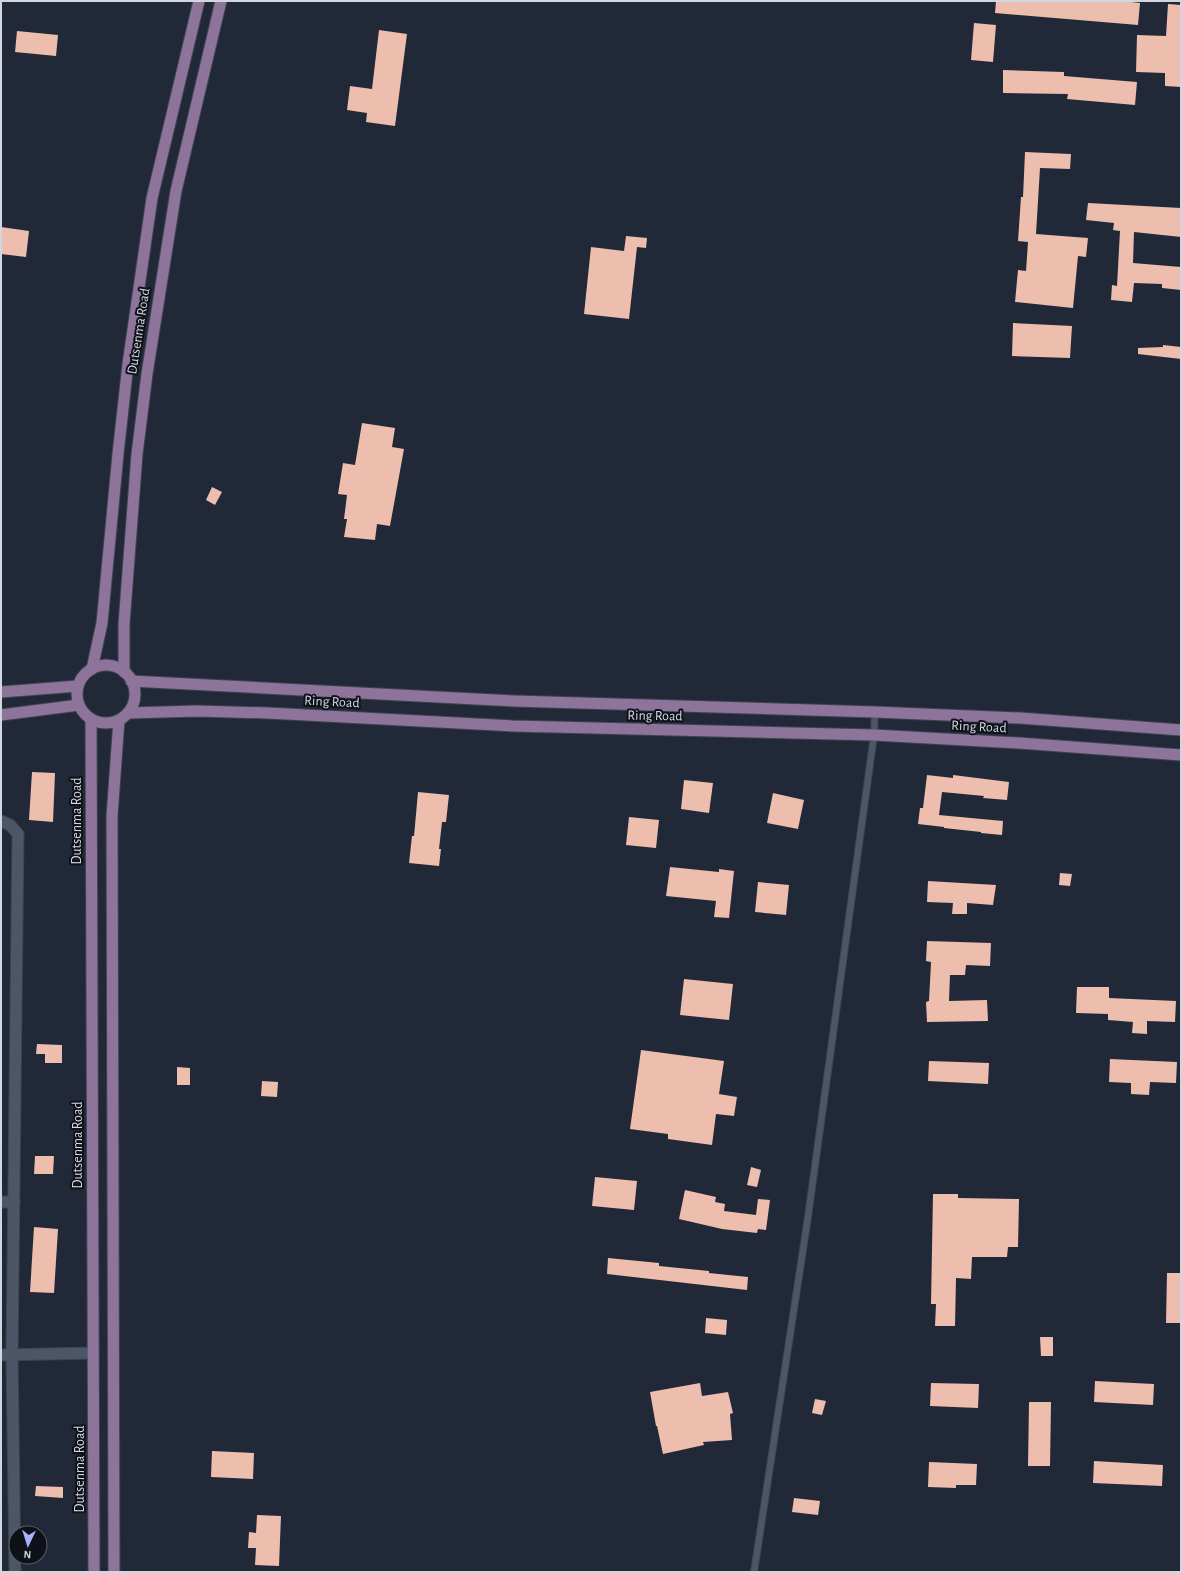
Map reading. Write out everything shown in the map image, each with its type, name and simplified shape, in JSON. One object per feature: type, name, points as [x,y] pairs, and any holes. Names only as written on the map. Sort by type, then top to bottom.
[{"type":"main road","name":"Dutsenma Road","points":[[92,669],[102,623],[127,371],[152,198],[199,1]]},
{"type":"main road","name":"Dutsenma Road","points":[[128,676],[124,624],[137,454],[147,374],[176,191],[222,1]]},
{"type":"main road","points":[[128,676],[135,692],[133,703],[128,713],[119,720],[110,723],[90,719],[84,713],[79,705],[77,696],[78,686],[83,676],[92,669],[103,666],[114,667],[128,676],[514,701],[1020,718],[1181,730]]},
{"type":"main road","points":[[1,692],[78,686]]},
{"type":"main road","points":[[1,715],[79,705]]},
{"type":"main road","name":"Ring Road","points":[[128,713],[197,711],[268,713],[513,726],[874,735],[1018,743],[1181,755]]},
{"type":"main road","name":"Dutsenma Road","points":[[90,719],[94,1572]]},
{"type":"main road","points":[[114,1572],[112,816],[119,720]]},
{"type":"street","points":[[1,821],[10,825],[18,834],[14,1202],[7,1355],[15,1572]]},
{"type":"street","points":[[1,1202],[14,1202]]},
{"type":"street","points":[[7,1355],[93,1353]]},
{"type":"lane","points":[[760,1572],[754,1572],[808,1217],[874,735],[875,712]]},
{"type":"building","points":[[996,1],[1123,1],[1140,3],[1138,25],[995,13]]},
{"type":"building","points":[[1168,4],[1181,5],[1181,87],[1165,86],[1165,73],[1136,72],[1137,35],[1166,36]]},
{"type":"building","points":[[974,23],[996,25],[993,62],[971,60]]},
{"type":"building","points":[[379,30],[407,34],[395,126],[366,122],[367,113],[347,110],[350,86],[372,89]]},
{"type":"building","points":[[17,31],[58,35],[56,56],[15,52]]},
{"type":"building","points":[[1003,70],[1064,72],[1064,76],[1137,82],[1135,105],[1067,99],[1068,94],[1003,93]]},
{"type":"building","points":[[1025,152],[1071,154],[1070,169],[1040,168],[1036,234],[1088,238],[1086,257],[1078,256],[1073,308],[1015,302],[1018,270],[1026,271],[1028,242],[1018,241],[1021,197],[1023,197]]},
{"type":"building","points":[[1088,203],[1181,208],[1181,237],[1134,232],[1133,263],[1181,267],[1181,290],[1162,288],[1162,284],[1134,283],[1132,302],[1111,300],[1112,285],[1117,286],[1120,231],[1113,230],[1114,223],[1086,220]]},
{"type":"building","points":[[1,227],[29,231],[26,257],[1,254]]},
{"type":"building","points":[[626,236],[647,238],[646,248],[637,247],[629,319],[584,314],[591,247],[624,251]]},
{"type":"building","points":[[1013,323],[1072,326],[1070,358],[1012,356]]},
{"type":"building","points":[[1163,345],[1181,347],[1181,359],[1138,354],[1138,348],[1163,347]]},
{"type":"building","points":[[362,423],[395,428],[392,447],[404,449],[390,526],[377,524],[375,540],[344,537],[347,519],[344,519],[347,495],[338,494],[343,463],[355,465]]},
{"type":"building","points":[[212,487],[222,492],[215,505],[206,500]]},
{"type":"building","points":[[32,772],[55,773],[53,822],[29,820]]},
{"type":"building","points":[[927,775],[953,778],[953,775],[1009,782],[1007,800],[942,792],[939,815],[1003,821],[1002,835],[918,824],[920,808],[923,808]]},
{"type":"building","points":[[684,780],[713,783],[709,813],[681,809]]},
{"type":"building","points":[[418,792],[449,795],[446,822],[442,822],[439,866],[409,863],[412,836],[414,836]]},
{"type":"building","points":[[773,793],[804,800],[798,829],[767,823]]},
{"type":"building","points":[[629,817],[659,820],[656,848],[626,845]]},
{"type":"building","points":[[670,867],[719,872],[719,869],[734,871],[729,918],[714,917],[716,901],[666,896]]},
{"type":"building","points":[[1060,873],[1072,874],[1070,886],[1059,885]]},
{"type":"building","points":[[928,881],[996,885],[993,905],[967,903],[967,914],[952,914],[953,903],[927,902]]},
{"type":"building","points":[[758,882],[789,885],[786,915],[755,912]]},
{"type":"building","points":[[927,941],[991,943],[990,966],[966,965],[965,975],[950,975],[949,1001],[987,1000],[988,1021],[927,1022],[926,1002],[929,1001],[931,962],[926,961]]},
{"type":"building","points":[[684,979],[733,984],[729,1020],[680,1015]]},
{"type":"building","points":[[1077,987],[1109,987],[1109,998],[1176,1001],[1175,1022],[1147,1021],[1147,1034],[1132,1033],[1133,1022],[1108,1020],[1108,1014],[1076,1013]]},
{"type":"building","points":[[37,1044],[62,1045],[62,1063],[45,1063],[45,1054],[36,1054]]},
{"type":"building","points":[[641,1050],[724,1061],[719,1094],[737,1097],[734,1116],[716,1114],[712,1145],[668,1139],[668,1134],[630,1129]]},
{"type":"building","points":[[1110,1059],[1177,1062],[1176,1083],[1150,1082],[1149,1095],[1131,1094],[1131,1083],[1109,1082]]},
{"type":"building","points":[[929,1061],[989,1063],[988,1084],[928,1081]]},
{"type":"building","points":[[177,1067],[190,1068],[190,1085],[177,1085]]},
{"type":"building","points":[[262,1081],[278,1082],[277,1097],[261,1096]]},
{"type":"building","points":[[35,1156],[54,1156],[53,1174],[34,1174]]},
{"type":"building","points":[[751,1167],[761,1170],[757,1187],[747,1185]]},
{"type":"building","points":[[595,1177],[637,1181],[634,1210],[592,1206]]},
{"type":"building","points":[[685,1190],[716,1197],[715,1202],[725,1204],[724,1211],[756,1215],[758,1199],[770,1200],[766,1230],[758,1229],[757,1233],[722,1229],[679,1219]]},
{"type":"building","points":[[933,1194],[958,1194],[958,1198],[1019,1199],[1018,1247],[1008,1247],[1007,1257],[972,1257],[971,1279],[956,1278],[955,1326],[935,1326],[936,1304],[931,1304]]},
{"type":"building","points":[[34,1227],[58,1229],[54,1293],[30,1292]]},
{"type":"building","points":[[608,1258],[659,1263],[659,1266],[748,1277],[747,1290],[607,1274]]},
{"type":"building","points":[[1167,1273],[1181,1273],[1181,1323],[1166,1323]]},
{"type":"building","points":[[706,1318],[727,1320],[726,1335],[705,1333]]},
{"type":"building","points":[[1040,1337],[1053,1337],[1053,1356],[1041,1356]]},
{"type":"building","points":[[1095,1381],[1154,1384],[1153,1405],[1094,1402]]},
{"type":"building","points":[[700,1383],[702,1396],[728,1392],[733,1413],[730,1414],[732,1440],[703,1442],[704,1445],[663,1454],[650,1392]]},
{"type":"building","points":[[931,1383],[979,1384],[978,1408],[930,1406]]},
{"type":"building","points":[[815,1399],[826,1401],[822,1415],[812,1413]]},
{"type":"building","points":[[1029,1402],[1051,1402],[1050,1466],[1028,1466]]},
{"type":"building","points":[[212,1451],[254,1453],[253,1479],[211,1477]]},
{"type":"building","points":[[1094,1461],[1163,1465],[1162,1486],[1093,1483]]},
{"type":"building","points":[[929,1462],[977,1464],[976,1485],[956,1485],[956,1488],[928,1487]]},
{"type":"building","points":[[36,1486],[63,1487],[63,1498],[35,1496]]},
{"type":"building","points":[[794,1498],[820,1501],[818,1515],[792,1512]]},
{"type":"building","points":[[257,1515],[281,1516],[279,1566],[255,1565],[256,1548],[248,1548],[249,1532],[256,1533]]}]
